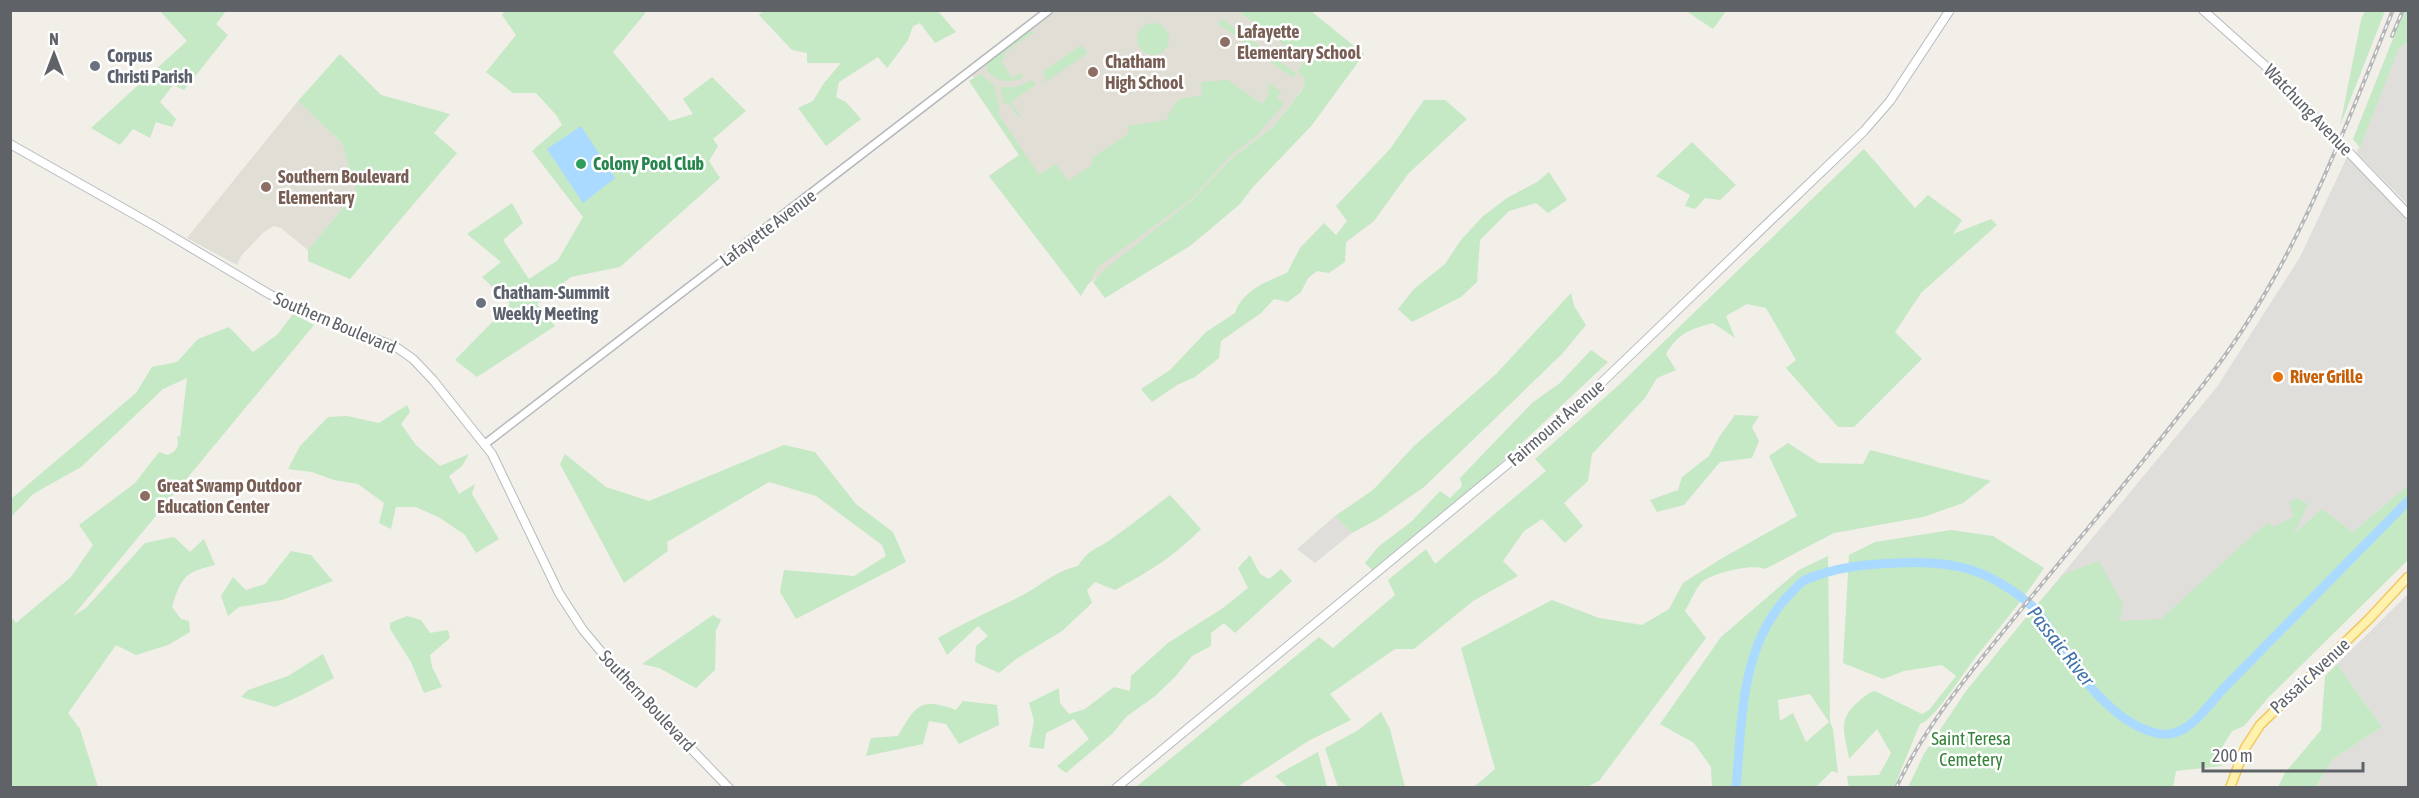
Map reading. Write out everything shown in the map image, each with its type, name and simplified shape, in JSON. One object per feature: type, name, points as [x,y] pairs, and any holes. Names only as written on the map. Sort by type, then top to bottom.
[{"type":"main road","name":"Fairmount Avenue","points":[[1116,788],[1573,410],[1864,131],[1890,101],[1950,10]]},
{"type":"main road","name":"Watchung Avenue","points":[[2203,10],[2271,71],[2409,214]]},
{"type":"main road","name":"Southern Boulevard","points":[[10,144],[269,294],[313,315],[401,350],[434,380],[485,444],[500,470],[559,593],[583,630],[624,679],[729,788]]},
{"type":"main road","name":"Passaic Avenue","points":[[2230,788],[2245,748],[2260,725],[2409,578]]},
{"type":"street","name":"Lafayette Avenue","points":[[485,444],[1049,10]]},
{"type":"shaded area","points":[[1056,11],[1252,11],[1315,59],[1315,72],[1274,126],[1231,159],[1192,200],[1080,291],[989,176],[1023,152],[972,75]]},
{"type":"shaded area","points":[[2408,42],[2408,205],[2356,152],[2399,48]]},
{"type":"shaded area","points":[[298,101],[342,143],[356,192],[308,250],[281,228],[274,226],[264,232],[241,256],[237,265],[187,238]]},
{"type":"shaded area","points":[[2347,157],[2408,221],[2408,485],[2353,532],[2322,509],[2158,655],[2037,605],[2217,387],[2300,257]]},
{"type":"shaded area","points":[[1335,516],[1352,533],[1315,563],[1297,549]]},
{"type":"shaded area","points":[[2408,594],[2408,787],[2316,788],[2332,760],[2382,727],[2337,664]]},
{"type":"green space","points":[[505,10],[647,11],[613,52],[670,121],[693,114],[683,99],[712,77],[746,111],[713,139],[718,146],[709,161],[720,178],[620,267],[571,277],[537,304],[555,326],[477,377],[455,360],[510,304],[482,277],[501,262],[467,234],[512,203],[523,223],[503,240],[529,279],[558,260],[583,217],[532,151],[562,125],[557,116],[536,93],[513,93],[486,72],[516,35],[502,15]]},
{"type":"green space","points":[[764,10],[938,11],[956,32],[935,43],[920,23],[913,26],[908,40],[887,68],[878,57],[839,82],[836,97],[846,102],[861,119],[826,146],[798,108],[813,101],[824,83],[841,63],[807,63],[807,53],[792,50],[759,15]]},
{"type":"green space","points":[[2365,10],[2385,11],[2340,126],[2361,20]]},
{"type":"green space","points":[[160,11],[226,11],[216,24],[228,35],[184,90],[173,85],[160,102],[176,119],[172,127],[156,122],[150,138],[133,129],[120,145],[91,128],[187,41]]},
{"type":"green space","points":[[1238,11],[1311,11],[1364,54],[1312,125],[1253,187],[1240,204],[1190,246],[1105,298],[1093,282],[1103,271],[1192,200],[1231,159],[1274,126],[1305,86],[1304,77],[1297,72],[1305,60]]},
{"type":"green space","points":[[1686,11],[1726,11],[1713,29]]},
{"type":"green space","points":[[2404,11],[2408,11],[2408,42],[2399,48],[2360,148],[2353,139]]},
{"type":"green space","points":[[1224,20],[1294,72],[1296,74],[1293,78],[1223,27],[1219,27],[1218,21]]},
{"type":"green space","points":[[1153,23],[1164,28],[1169,39],[1164,50],[1153,55],[1142,50],[1137,39],[1142,28]]},
{"type":"green space","points":[[1031,30],[1033,33],[1004,53],[1005,57],[1001,61],[1012,78],[1021,73],[1024,77],[1008,81],[994,77],[986,69],[987,63]]},
{"type":"green space","points":[[1081,45],[1088,53],[1041,85],[1046,79],[1043,72]]},
{"type":"green space","points":[[340,54],[381,95],[450,114],[434,133],[457,153],[350,279],[308,261],[308,250],[356,192],[342,143],[298,101]]},
{"type":"green space","points":[[981,74],[994,85],[1000,108],[997,112],[1039,175],[1056,164],[1068,181],[1092,165],[1092,158],[1129,133],[1128,126],[1167,120],[1179,99],[1199,96],[1202,98],[1201,82],[1228,80],[1262,104],[1269,94],[1267,92],[1270,88],[1267,86],[1269,83],[1281,92],[1277,98],[1284,104],[1256,136],[1231,155],[1191,199],[1098,267],[1081,296],[989,176],[1019,155],[969,81]]},
{"type":"green space","points":[[1032,80],[1036,85],[1011,102],[1021,116],[1019,117],[1009,103],[1004,104],[1000,87],[1017,87]]},
{"type":"green space","points":[[1424,100],[1445,100],[1467,119],[1408,174],[1374,221],[1346,242],[1345,262],[1329,273],[1317,271],[1308,278],[1301,292],[1288,302],[1274,299],[1261,313],[1221,341],[1219,358],[1195,377],[1177,385],[1152,402],[1141,389],[1170,370],[1206,332],[1235,313],[1238,305],[1249,293],[1264,283],[1287,273],[1300,248],[1324,223],[1336,235],[1347,221],[1336,206],[1390,149]]},
{"type":"green space","points":[[1692,142],[1736,185],[1720,200],[1705,198],[1695,209],[1685,206],[1690,195],[1656,176]]},
{"type":"green space","points":[[1864,149],[1915,208],[1928,195],[1962,220],[1953,234],[1991,219],[1997,225],[1921,293],[1895,332],[1922,359],[1854,427],[1838,427],[1786,368],[1796,360],[1766,308],[1747,304],[1726,316],[1735,338],[1713,323],[1692,330],[1675,341],[1666,354],[1676,370],[1657,378],[1645,398],[1592,454],[1588,481],[1564,503],[1583,526],[1565,543],[1542,519],[1524,531],[1503,561],[1518,576],[1473,601],[1414,649],[1395,649],[1330,694],[1351,720],[1310,740],[1237,787],[1136,787],[1319,637],[1333,648],[1395,595],[1388,580],[1426,549],[1435,564],[1546,471],[1535,459],[1620,384]]},
{"type":"green space","points":[[1549,172],[1567,200],[1548,213],[1536,203],[1509,211],[1480,240],[1477,282],[1461,297],[1412,322],[1398,309],[1414,289],[1445,264],[1461,240],[1482,217],[1507,198],[1537,182]]},
{"type":"green space","points":[[1571,293],[1574,306],[1586,325],[1562,354],[1424,487],[1378,519],[1352,533],[1335,516],[1373,490],[1414,446],[1496,374]]},
{"type":"green space","points":[[293,314],[314,325],[73,616],[86,608],[145,543],[174,537],[190,552],[204,539],[215,565],[196,570],[185,578],[178,589],[172,607],[181,619],[189,621],[190,632],[168,645],[136,655],[116,645],[68,713],[80,729],[98,787],[11,787],[11,617],[16,623],[71,577],[93,545],[79,525],[135,483],[159,452],[168,455],[176,449],[177,436],[180,437],[187,378],[163,389],[81,467],[33,494],[11,517],[11,499],[136,393],[152,367],[177,362],[198,339],[229,327],[253,352],[277,335]]},
{"type":"green space","points":[[1591,350],[1608,362],[1491,472],[1372,570],[1365,563],[1378,547],[1412,521],[1440,491],[1450,498],[1462,486],[1460,478],[1532,403],[1560,383]]},
{"type":"green space","points":[[407,405],[410,412],[401,424],[416,445],[440,466],[469,454],[462,466],[449,476],[459,494],[475,484],[472,494],[499,539],[476,553],[465,535],[440,518],[416,507],[396,507],[391,529],[379,523],[384,503],[358,484],[334,480],[312,472],[288,469],[300,446],[328,417],[347,416],[379,423]]},
{"type":"green space","points":[[1735,415],[1759,416],[1752,427],[1759,441],[1752,458],[1720,462],[1684,505],[1657,512],[1650,500],[1678,490],[1682,477],[1709,456]]},
{"type":"green space","points":[[1788,443],[1819,463],[1863,464],[1870,450],[1991,481],[1963,503],[1923,517],[1834,533],[1765,569],[1742,568],[1723,572],[1707,579],[1697,588],[1685,611],[1706,638],[1599,781],[1587,787],[1474,787],[1495,769],[1461,648],[1552,600],[1599,618],[1642,625],[1669,609],[1683,583],[1797,516],[1769,456]]},
{"type":"green space","points":[[784,445],[815,452],[856,504],[893,532],[906,562],[796,619],[780,592],[784,570],[854,576],[886,556],[882,545],[816,496],[769,482],[667,542],[668,551],[624,583],[560,464],[565,454],[606,487],[649,501]]},
{"type":"green space","name":"Saint Teresa Cemetery","points":[[2408,485],[2408,560],[2268,698],[2244,726],[2232,731],[2218,754],[2222,766],[2176,771],[2173,787],[1908,787],[1924,754],[1966,691],[2064,574],[2099,561],[2123,604],[2120,621],[2161,619],[2268,523],[2274,527],[2294,516],[2289,502],[2297,498],[2308,504],[2294,534],[2322,509],[2353,532]]},
{"type":"green space","points":[[1170,495],[1201,529],[1161,563],[1115,590],[1095,582],[1087,590],[1092,603],[1062,631],[1016,659],[999,673],[975,662],[976,646],[988,636],[978,626],[947,655],[938,638],[1021,596],[1054,575],[1078,566],[1089,553],[1118,535]]},
{"type":"green space","points":[[1951,530],[1993,536],[2044,568],[1942,704],[1926,721],[1920,724],[1894,787],[1849,787],[1847,776],[1879,775],[1891,753],[1877,729],[1849,759],[1844,727],[1847,715],[1852,708],[1875,691],[1922,714],[1929,710],[1956,676],[1942,665],[1904,671],[1883,679],[1843,663],[1849,555],[1875,542]]},
{"type":"green space","points":[[291,551],[311,555],[333,581],[282,600],[239,607],[228,616],[221,596],[233,577],[246,590],[265,584]]},
{"type":"green space","points":[[1250,555],[1260,574],[1269,579],[1281,569],[1292,581],[1235,633],[1224,623],[1211,633],[1211,646],[1192,656],[1175,677],[1154,697],[1127,716],[1112,734],[1066,773],[1057,766],[1089,739],[1074,719],[1046,733],[1044,749],[1029,747],[1034,721],[1029,703],[1059,688],[1060,703],[1069,714],[1085,709],[1114,687],[1130,691],[1131,676],[1168,643],[1223,608],[1248,588],[1238,568]]},
{"type":"green space","points":[[1828,556],[1830,722],[1833,729],[1838,773],[1832,771],[1816,787],[1712,787],[1711,767],[1694,743],[1660,724],[1721,637],[1799,570]],"holes":[[[1810,694],[1829,722],[1806,742],[1793,713],[1780,721],[1778,700]]]},
{"type":"green space","points":[[713,615],[721,620],[716,630],[715,670],[696,688],[659,668],[642,664]]},
{"type":"green space","points":[[407,616],[421,620],[430,633],[448,630],[450,638],[430,655],[432,667],[442,687],[424,693],[411,662],[390,629],[390,623]]},
{"type":"green space","points":[[323,654],[334,678],[304,694],[275,707],[241,697],[248,690],[288,676]]},
{"type":"green space","points":[[2337,664],[2382,727],[2332,760],[2316,787],[2278,787],[2285,773],[2321,730],[2325,676]]},
{"type":"green space","points":[[963,701],[997,705],[999,725],[959,744],[946,724],[929,721],[923,744],[866,756],[871,738],[898,736],[910,717],[920,707],[934,704],[956,710]]},
{"type":"green space","points":[[1381,712],[1390,729],[1405,787],[1338,787],[1325,748],[1357,731]]},
{"type":"green space","points":[[1318,752],[1327,787],[1287,787],[1275,776]]},
{"type":"water","name":"Colony Pool Club","points":[[581,126],[615,178],[583,203],[547,149]]},
{"type":"waterway","name":"Passaic River","points":[[1736,788],[1742,711],[1752,661],[1773,615],[1805,580],[1851,567],[1918,562],[1954,566],[1985,575],[2016,593],[2036,610],[2077,671],[2101,699],[2115,711],[2129,722],[2145,729],[2161,734],[2171,734],[2189,726],[2197,719],[2224,688],[2408,501]]},
{"type":"railway","points":[[1896,788],[1908,764],[1952,696],[2168,431],[2244,327],[2270,284],[2316,196],[2393,10]]},
{"type":"railway","points":[[2392,36],[2403,10]]},
{"type":"place","name":"Lafayette Elementary School","points":[[1225,42]]},
{"type":"place","name":"Corpus Christi Parish","points":[[95,66]]},
{"type":"place","name":"Chatham High School","points":[[1093,72]]},
{"type":"place","name":"Colony Pool Club","points":[[581,164]]},
{"type":"place","name":"Southern Boulevard Elementary","points":[[266,187]]},
{"type":"place","name":"Chatham-Summit Weekly Meeting","points":[[481,303]]},
{"type":"place","name":"River Grille","points":[[2278,377]]},
{"type":"place","name":"Great Swamp Outdoor Education Center","points":[[145,496]]}]
